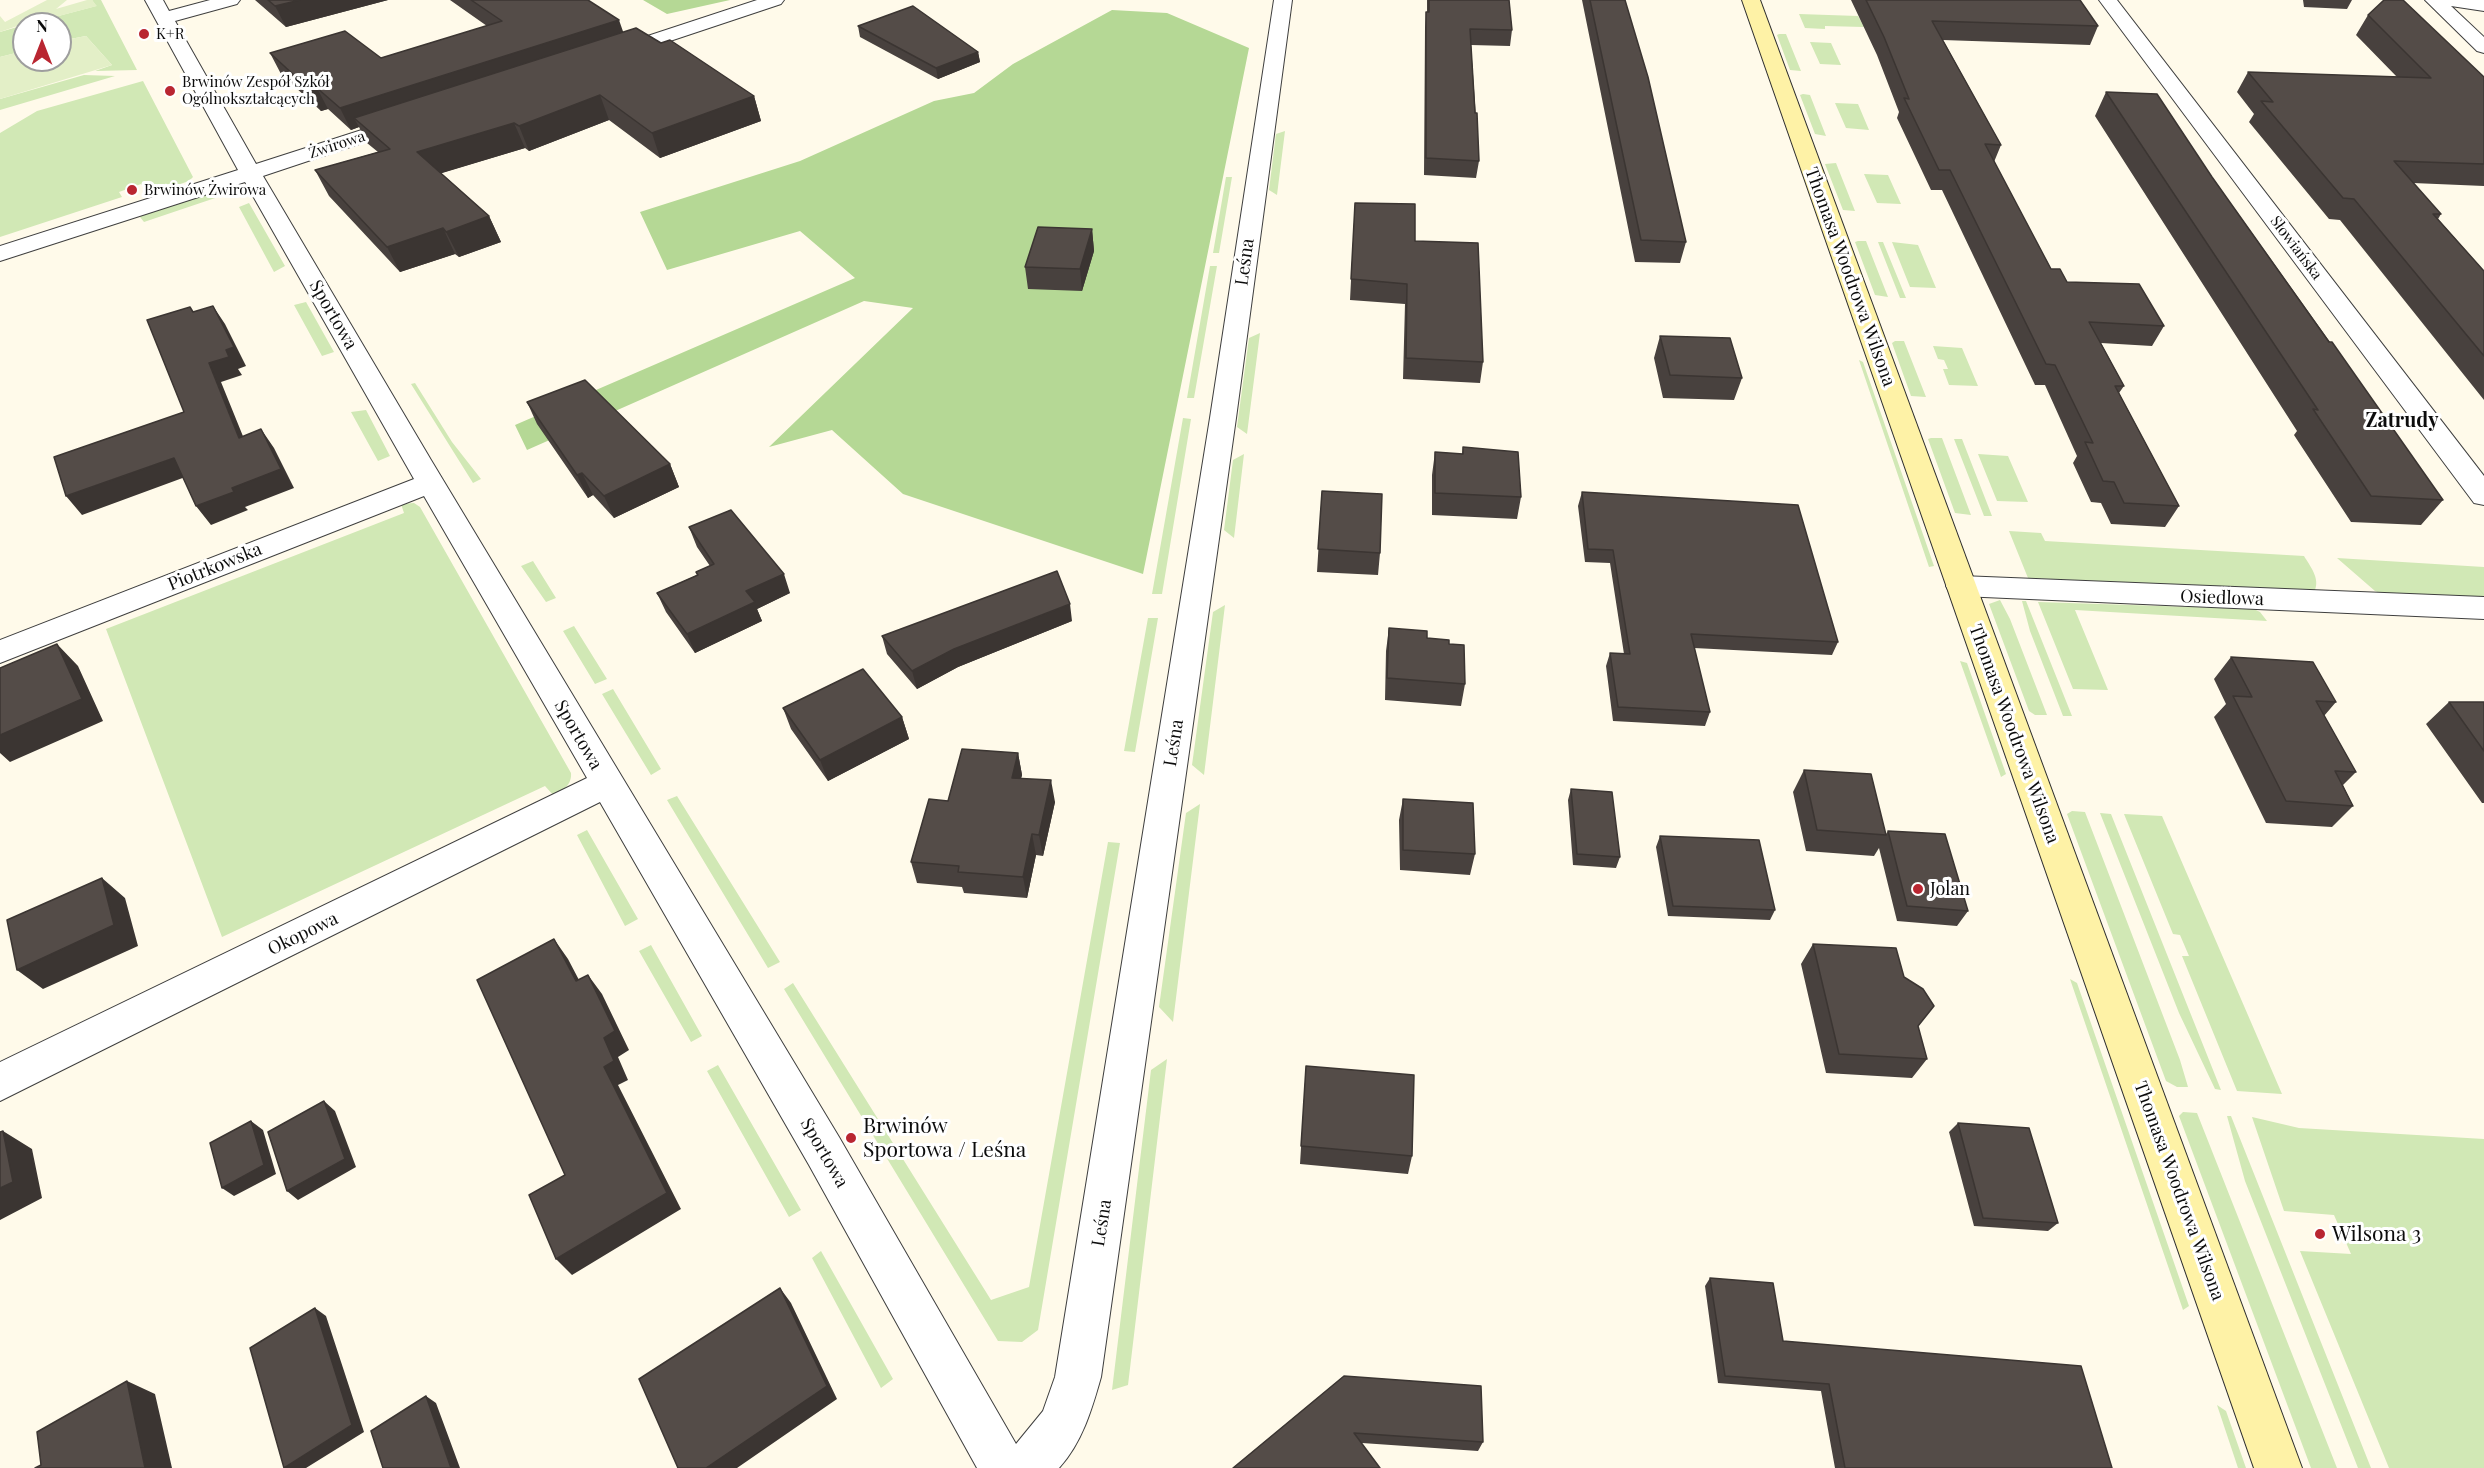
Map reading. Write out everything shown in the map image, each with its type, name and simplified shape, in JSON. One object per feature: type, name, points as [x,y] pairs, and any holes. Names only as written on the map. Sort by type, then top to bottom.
[{"type":"street","name":"Sportowa","points":[[154,0],[430,483],[824,1151],[1003,1468]]},
{"type":"street","points":[[164,18],[231,0]]},
{"type":"street","points":[[589,62],[775,0]]},
{"type":"street","name":"Leśna","points":[[1024,1468],[1058,1434],[1065,1420],[1078,1377],[1220,442],[1284,0]]},
{"type":"street","name":"Thomasa Woodrowa Wilsona","points":[[1751,0],[2278,1468]]},
{"type":"street","name":"Słowiańska","points":[[2108,0],[2484,496]]},
{"type":"street","points":[[2433,0],[2484,47]]},
{"type":"street","points":[[2450,0],[2484,5]]},
{"type":"street","name":"Żwirowa","points":[[0,254],[420,118]]},
{"type":"street","name":"Piotrkowska","points":[[0,651],[430,483]]},
{"type":"street","name":"Osiedlowa","points":[[1961,586],[2484,608]]},
{"type":"street","name":"Okopowa","points":[[0,1082],[606,784]]},
{"type":"green space","points":[[47,0],[67,0],[56,9],[87,0],[92,0],[97,6],[72,13],[24,12]]},
{"type":"green space","points":[[92,0],[101,0],[137,70],[95,71],[112,65],[86,36],[72,39],[72,12],[96,6]]},
{"type":"green space","points":[[643,0],[730,0],[667,14]]},
{"type":"green space","points":[[1112,10],[1167,13],[1249,48],[1143,574],[903,494],[832,430],[769,447],[913,308],[864,301],[527,450],[515,425],[855,278],[800,231],[667,270],[640,212],[800,161],[934,101],[974,93],[1013,64]]},
{"type":"green space","points":[[1799,14],[1858,16],[1864,27],[1805,28]]},
{"type":"green space","points":[[0,16],[5,22],[12,18],[12,28],[0,32]]},
{"type":"green space","points":[[12,28],[12,54],[0,57],[0,32]]},
{"type":"green space","points":[[1786,34],[1801,71],[1790,70],[1777,35]]},
{"type":"green space","points":[[86,36],[112,65],[0,99],[0,57],[12,54],[12,72],[72,72],[72,39]]},
{"type":"green space","points":[[1810,42],[1831,43],[1841,65],[1820,64]]},
{"type":"green space","points":[[84,75],[115,76],[0,110],[0,99]]},
{"type":"green space","points":[[143,81],[193,177],[189,181],[151,194],[141,184],[119,192],[122,197],[0,237],[0,133],[37,111]]},
{"type":"green space","points":[[1800,95],[1810,95],[1826,136],[1815,134]]},
{"type":"green space","points":[[1835,103],[1858,104],[1869,130],[1846,128]]},
{"type":"green space","points":[[1285,131],[1277,195],[1269,190],[1276,134]]},
{"type":"green space","points":[[1836,163],[1855,211],[1843,210],[1825,164]]},
{"type":"green space","points":[[1864,174],[1888,175],[1901,204],[1877,203]]},
{"type":"green space","points":[[1226,177],[1232,177],[1219,253],[1213,253]]},
{"type":"green space","points":[[207,191],[211,196],[225,191],[230,193],[144,222],[140,217],[144,213]]},
{"type":"green space","points":[[249,203],[285,266],[274,272],[239,207]]},
{"type":"green space","points":[[1866,241],[1888,297],[1875,295],[1855,242]]},
{"type":"green space","points":[[1878,242],[1883,242],[1906,298],[1900,298]]},
{"type":"green space","points":[[1892,242],[1918,245],[1936,288],[1910,287]]},
{"type":"green space","points":[[1210,266],[1217,266],[1194,398],[1187,398]]},
{"type":"green space","points":[[306,302],[334,352],[322,356],[294,305]]},
{"type":"green space","points":[[1260,333],[1247,434],[1237,427],[1249,338]]},
{"type":"green space","points":[[1904,341],[1926,397],[1911,396],[1892,343]]},
{"type":"green space","points":[[1933,346],[1962,348],[1978,386],[1949,385],[1943,369],[1948,369],[1944,360],[1938,359]]},
{"type":"green space","points":[[1859,360],[1863,362],[1934,566],[1929,567]]},
{"type":"green space","points":[[415,383],[452,442],[481,479],[473,483],[411,384]]},
{"type":"green space","points":[[366,410],[390,456],[378,461],[351,412]]},
{"type":"green space","points":[[1183,418],[1191,419],[1162,594],[1152,594]]},
{"type":"green space","points":[[1942,438],[1971,515],[1955,513],[1928,439]]},
{"type":"green space","points":[[1954,439],[1962,439],[1992,516],[1984,516]]},
{"type":"green space","points":[[1244,454],[1234,538],[1224,530],[1233,460]]},
{"type":"green space","points":[[1978,454],[2008,456],[2028,502],[1997,501]]},
{"type":"green space","points":[[414,503],[420,507],[571,773],[570,781],[554,796],[545,786],[222,937],[106,629],[404,513],[401,504]]},
{"type":"green space","points":[[2009,531],[2041,533],[2045,541],[2304,556],[2314,572],[2316,586],[2315,590],[2028,578]]},
{"type":"green space","points":[[2337,558],[2484,567],[2484,599],[2383,594],[2375,591]]},
{"type":"green space","points":[[533,561],[556,598],[546,602],[521,566]]},
{"type":"green space","points":[[2000,600],[2010,619],[2047,715],[2035,715],[2029,711],[1989,604]]},
{"type":"green space","points":[[2022,601],[2026,601],[2072,716],[2063,716],[2030,631]]},
{"type":"green space","points":[[2038,602],[2254,609],[2260,612],[2267,621],[2075,610],[2108,690],[2073,689]]},
{"type":"green space","points":[[1225,605],[1204,775],[1192,765],[1213,612]]},
{"type":"green space","points":[[1148,618],[1158,618],[1135,752],[1124,751]]},
{"type":"green space","points":[[574,626],[607,679],[595,684],[563,631]]},
{"type":"green space","points":[[1960,661],[1967,663],[2006,774],[2001,777]]},
{"type":"green space","points":[[613,689],[661,769],[651,775],[602,694]]},
{"type":"green space","points":[[677,796],[780,962],[768,968],[667,800]]},
{"type":"green space","points":[[1200,804],[1173,1022],[1159,1007],[1186,813]]},
{"type":"green space","points":[[2072,811],[2085,812],[2180,1060],[2188,1087],[2177,1087],[2166,1081],[2067,814]]},
{"type":"green space","points":[[2100,813],[2111,814],[2221,1090],[2215,1089],[2179,1013]]},
{"type":"green space","points":[[2124,814],[2162,816],[2282,1094],[2237,1091],[2182,956],[2189,956],[2180,935],[2173,934]]},
{"type":"green space","points":[[587,830],[638,919],[625,926],[577,835]]},
{"type":"green space","points":[[1108,842],[1120,843],[1038,1330],[1022,1342],[998,1341],[784,989],[793,983],[991,1300],[1029,1287]]},
{"type":"green space","points":[[651,945],[702,1036],[691,1042],[639,951]]},
{"type":"green space","points":[[2070,979],[2077,983],[2189,1306],[2183,1310]]},
{"type":"green space","points":[[1167,1059],[1128,1385],[1112,1390],[1151,1070]]},
{"type":"green space","points":[[718,1065],[801,1210],[789,1217],[707,1071]]},
{"type":"green space","points":[[2183,1112],[2197,1113],[2337,1468],[2311,1468],[2179,1116]]},
{"type":"green space","points":[[2227,1116],[2231,1116],[2371,1468],[2358,1468],[2245,1181]]},
{"type":"green space","points":[[2252,1117],[2299,1128],[2484,1139],[2484,1468],[2389,1468],[2300,1251],[2351,1254],[2334,1215],[2284,1211]]},
{"type":"green space","points":[[821,1251],[893,1379],[881,1388],[812,1258]]},
{"type":"green space","points":[[2217,1405],[2226,1411],[2246,1468],[2238,1468]]},
{"type":"building","points":[[268,0],[300,0],[275,6]]},
{"type":"building","points":[[471,0],[588,0],[619,20],[340,108],[317,88],[310,90],[270,53],[345,31],[381,58],[502,21]]},
{"type":"building","points":[[1429,0],[1509,0],[1512,30],[1470,29],[1479,161],[1426,158],[1426,12],[1429,12]]},
{"type":"building","points":[[1590,0],[1625,0],[1648,77],[1686,242],[1641,240]]},
{"type":"building","points":[[1866,0],[2080,0],[2098,26],[1932,21],[2001,145],[1985,144],[2051,269],[2060,269],[2067,282],[2139,284],[2164,326],[2089,322],[2124,386],[2115,386],[2179,506],[2124,503],[2114,482],[2103,481],[2085,442],[2093,443],[2055,365],[2046,364],[1950,170],[1939,170],[1904,98],[1909,99]]},
{"type":"building","points":[[2384,0],[2403,0],[2484,77],[2484,164],[2394,161],[2441,214],[2433,214],[2484,271],[2484,356],[2354,199],[2343,198],[2261,101],[2273,102],[2248,72],[2431,78],[2368,15]]},
{"type":"building","points":[[913,6],[978,52],[936,68],[858,26]]},
{"type":"building","points":[[636,28],[661,43],[670,40],[754,96],[652,133],[600,95],[519,126],[514,123],[417,152],[489,216],[446,232],[443,228],[387,247],[315,170],[390,149],[354,118]]},
{"type":"building","points":[[2106,92],[2157,94],[2212,177],[2443,500],[2371,496],[2313,409],[2318,410]]},
{"type":"building","points":[[1355,203],[1415,204],[1415,241],[1478,243],[1483,362],[1406,358],[1407,284],[1351,279]]},
{"type":"building","points":[[1038,227],[1092,229],[1080,269],[1025,267]]},
{"type":"building","points":[[213,306],[234,347],[226,350],[229,357],[209,363],[239,438],[261,429],[281,469],[232,488],[234,492],[196,506],[174,458],[66,496],[54,457],[184,412],[147,320],[190,307],[193,312]]},
{"type":"building","points":[[1660,336],[1730,338],[1742,378],[1670,375]]},
{"type":"building","points":[[585,380],[670,464],[604,496],[582,473],[577,475],[527,402]]},
{"type":"building","points":[[1463,447],[1518,452],[1521,497],[1435,493],[1435,452],[1463,454]]},
{"type":"building","points":[[1322,491],[1382,494],[1380,553],[1318,549]]},
{"type":"building","points":[[1582,492],[1798,505],[1838,642],[1691,634],[1710,712],[1618,707],[1610,653],[1630,654],[1613,550],[1588,549]]},
{"type":"building","points":[[731,510],[784,574],[746,591],[755,602],[687,634],[657,593],[698,575],[696,572],[714,564],[689,527]]},
{"type":"building","points":[[1057,571],[1070,604],[954,649],[912,671],[882,636]]},
{"type":"building","points":[[1389,628],[1427,631],[1427,638],[1449,640],[1449,644],[1464,645],[1465,684],[1387,678]]},
{"type":"building","points":[[57,644],[82,699],[0,735],[0,668]]},
{"type":"building","points":[[2231,657],[2313,662],[2336,702],[2316,701],[2356,772],[2335,771],[2353,806],[2286,801],[2233,696],[2252,697]]},
{"type":"building","points":[[863,669],[902,717],[820,760],[783,708]]},
{"type":"building","points":[[2449,702],[2484,702],[2484,751]]},
{"type":"building","points":[[962,749],[1018,753],[1012,778],[1051,780],[1039,835],[1032,834],[1023,877],[958,872],[959,866],[911,862],[929,799],[948,801]]},
{"type":"building","points":[[1804,770],[1871,774],[1886,835],[1817,830]]},
{"type":"building","points":[[1571,789],[1612,792],[1620,857],[1577,854]]},
{"type":"building","points":[[1403,799],[1473,803],[1475,854],[1403,850]]},
{"type":"building","points":[[1888,831],[1945,834],[1968,911],[1907,906]]},
{"type":"building","points":[[1660,836],[1759,840],[1775,910],[1673,906]]},
{"type":"building","points":[[102,878],[114,925],[17,970],[7,920]]},
{"type":"building","points":[[554,939],[576,981],[588,975],[615,1031],[604,1038],[614,1061],[604,1067],[667,1193],[556,1259],[529,1195],[565,1175],[477,980]]},
{"type":"building","points":[[1813,944],[1896,948],[1904,977],[1923,989],[1934,1006],[1918,1026],[1927,1059],[1839,1054]]},
{"type":"building","points":[[1306,1066],[1414,1075],[1412,1156],[1301,1146]]},
{"type":"building","points":[[324,1101],[345,1159],[287,1191],[268,1132]]},
{"type":"building","points":[[251,1121],[264,1165],[222,1188],[210,1143]]},
{"type":"building","points":[[1958,1123],[2029,1128],[2058,1223],[1983,1218]]},
{"type":"building","points":[[3,1131],[13,1182],[0,1188],[0,1132]]},
{"type":"building","points":[[1710,1278],[1773,1283],[1783,1341],[2081,1366],[2112,1468],[1845,1468],[1829,1384],[1725,1376]]},
{"type":"building","points":[[780,1288],[827,1386],[706,1468],[678,1468],[639,1379]]},
{"type":"building","points":[[315,1308],[352,1425],[284,1468],[250,1348]]},
{"type":"building","points":[[1344,1376],[1481,1386],[1483,1442],[1354,1433],[1380,1468],[1233,1468]]},
{"type":"building","points":[[127,1381],[145,1468],[35,1468],[41,1465],[37,1432]]},
{"type":"building","points":[[426,1396],[451,1468],[383,1468],[371,1431]]},
{"type":"place","name":"K+R","points":[[144,34]]},
{"type":"place","name":"Brwinów Zespół Szkół Ogólnokształcących","points":[[170,91]]},
{"type":"place","name":"Brwinów Żwirowa","points":[[132,190]]},
{"type":"place","name":"Jolan","points":[[1918,889]]},
{"type":"place","name":"Brwinów Sportowa / Leśna","points":[[851,1138]]},
{"type":"place","name":"Wilsona 3","points":[[2320,1234]]},
{"type":"district","name":"Zatrudy","points":[[2402,421]]}]
